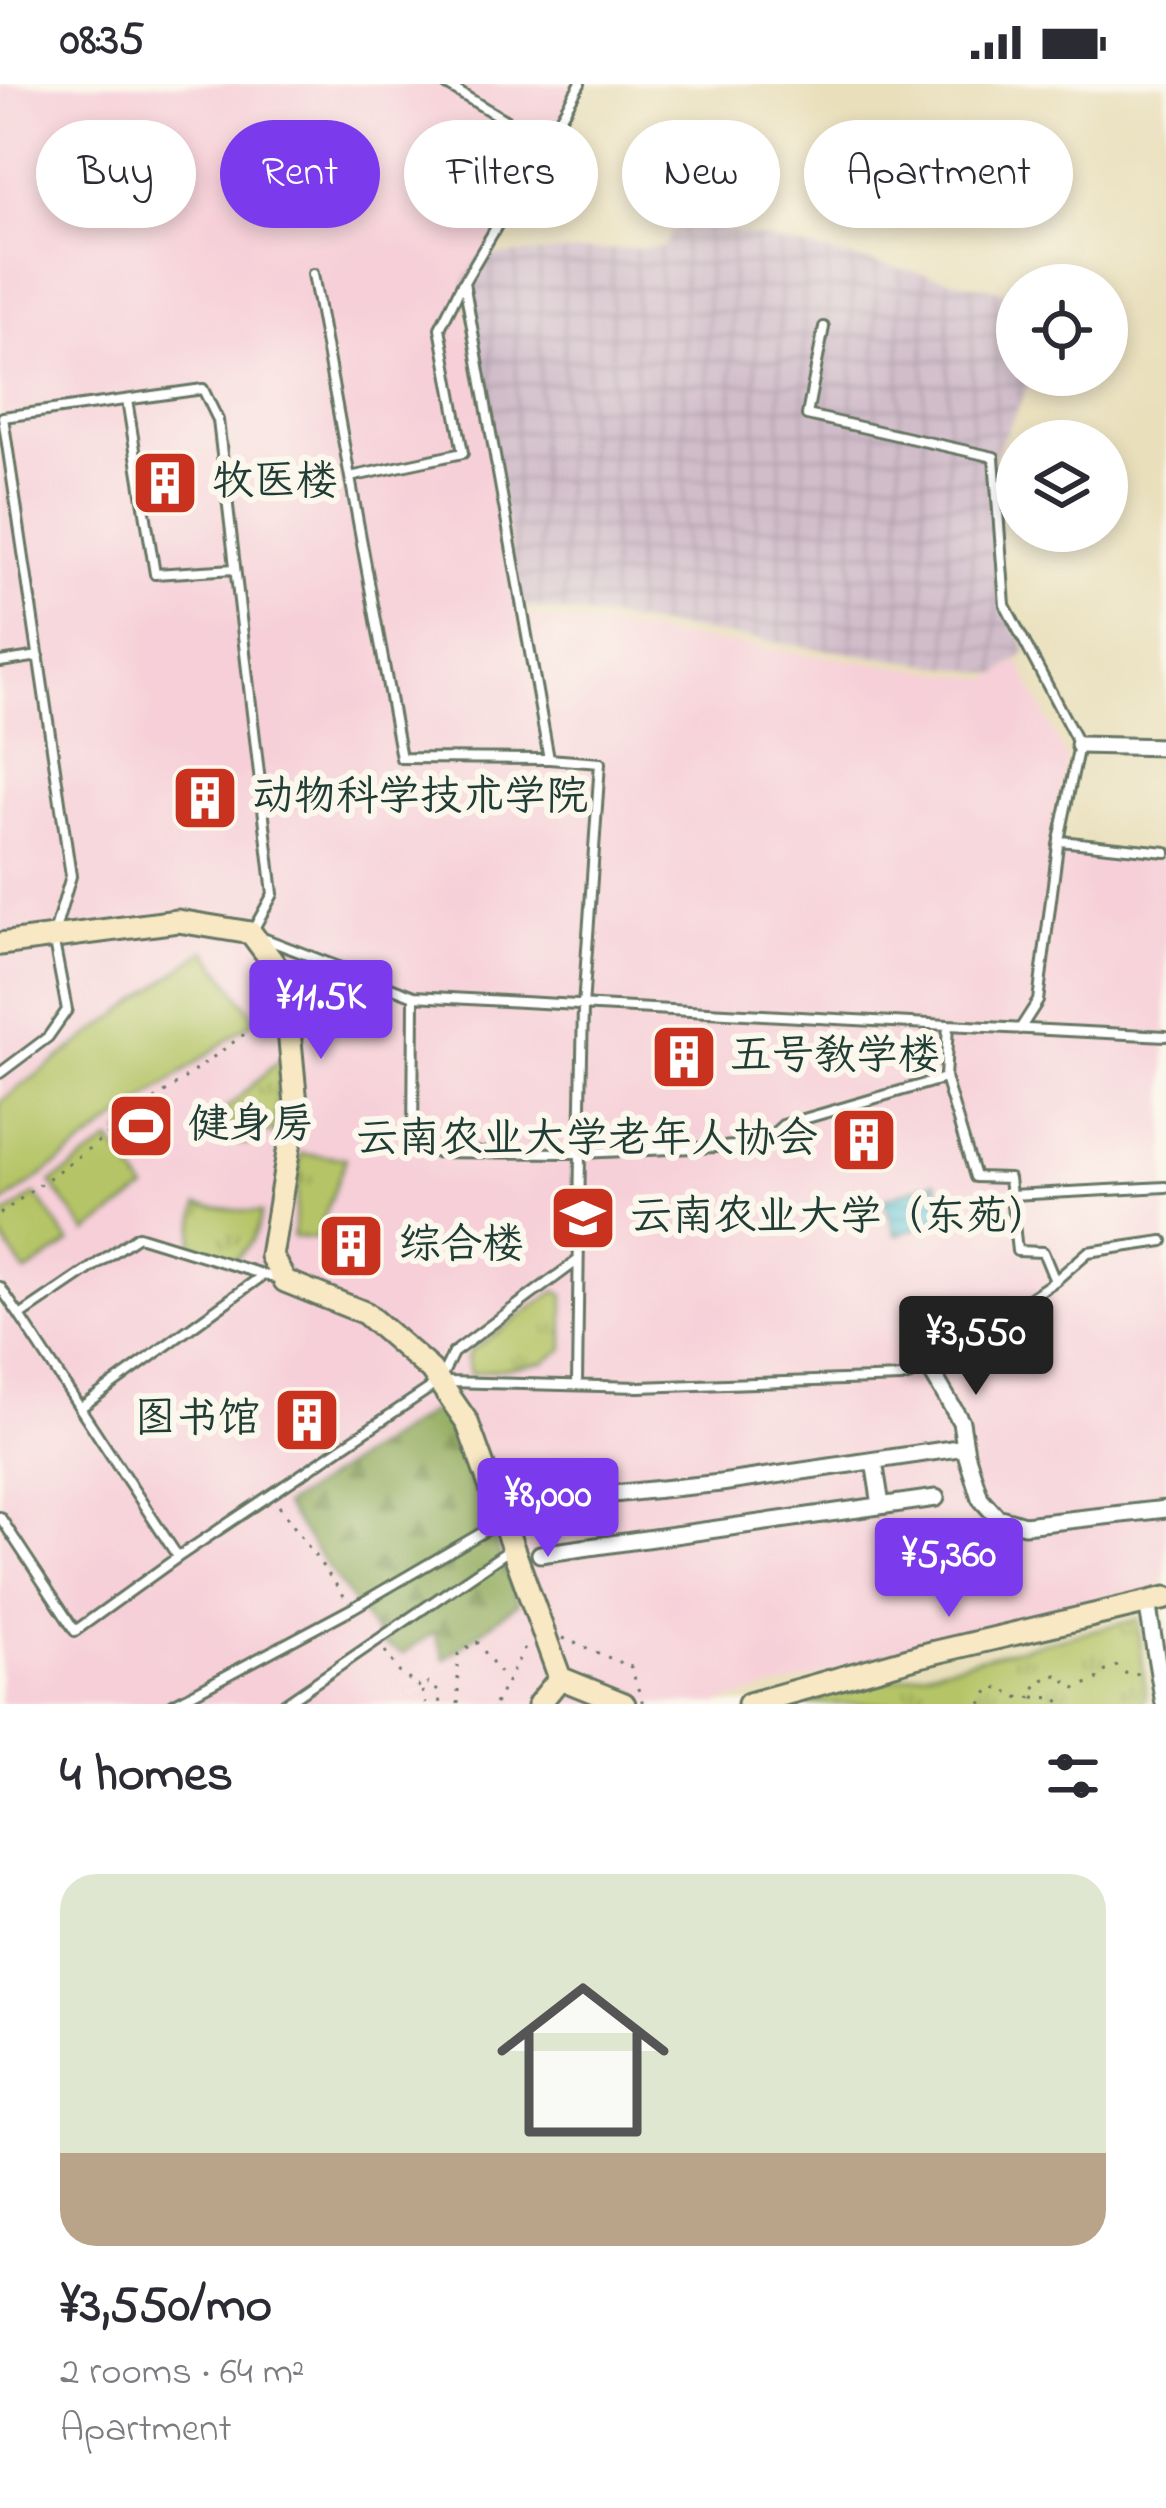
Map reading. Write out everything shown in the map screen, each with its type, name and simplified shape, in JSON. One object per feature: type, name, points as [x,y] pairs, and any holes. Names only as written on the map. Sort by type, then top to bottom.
[{"type":"street","points":[[1078,745],[1166,747]]},
{"type":"street","points":[[0,944],[178,920],[251,933],[284,977],[296,1104],[271,1256],[274,1278],[365,1313],[431,1370],[467,1422],[560,1678],[624,1704]]},
{"type":"street","points":[[934,1345],[930,1369],[961,1422],[980,1498],[997,1517],[1024,1525],[1166,1509]]},
{"type":"street","points":[[524,1503],[721,1484],[965,1447]]},
{"type":"street","points":[[874,1461],[881,1505]]},
{"type":"street","points":[[540,1554],[936,1498]]},
{"type":"street","points":[[748,1704],[919,1656],[1157,1600],[1164,1704]]},
{"type":"street","points":[[539,1704],[560,1678]]},
{"type":"lane","points":[[445,84],[504,120]]},
{"type":"lane","points":[[558,120],[580,84]]},
{"type":"lane","points":[[350,477],[463,453],[440,328],[495,228]]},
{"type":"lane","points":[[313,274],[401,758],[600,763],[583,1007],[577,1385]]},
{"type":"lane","points":[[464,282],[548,759]]},
{"type":"lane","points":[[824,327],[807,415],[994,457],[1006,605],[1078,745],[1059,841],[1038,1001],[1020,1028]]},
{"type":"lane","points":[[0,1073],[48,1036],[67,1010],[53,938],[71,876],[2,418],[202,389],[218,420],[272,894],[251,933],[414,996],[1166,1036]]},
{"type":"lane","points":[[127,400],[155,574],[235,569]]},
{"type":"lane","points":[[0,662],[39,656]]},
{"type":"lane","points":[[1059,841],[1166,852]]},
{"type":"lane","points":[[414,996],[413,1152],[580,1154],[761,1145],[783,1125],[945,1078]]},
{"type":"lane","points":[[948,1025],[945,1078],[975,1177],[1009,1178],[1017,1251],[1043,1252],[1055,1281]]},
{"type":"lane","points":[[1010,1196],[1166,1187]]},
{"type":"lane","points":[[20,1316],[138,1236],[274,1278]]},
{"type":"lane","points":[[934,1345],[1015,1308],[1088,1252],[1163,1241]]},
{"type":"lane","points":[[0,1517],[75,1631],[439,1382],[453,1353],[578,1261]]},
{"type":"lane","points":[[80,1408],[274,1278]]},
{"type":"lane","points":[[0,1287],[178,1557]]},
{"type":"lane","points":[[439,1382],[639,1387],[901,1378],[930,1369]]},
{"type":"lane","points":[[173,1704],[353,1608],[503,1520]]},
{"type":"lane","points":[[284,1704],[513,1547]]},
{"type":"path","points":[[0,1214],[287,1003]]},
{"type":"path","points":[[271,1494],[353,1608]]},
{"type":"path","points":[[495,1704],[522,1650],[543,1630],[631,1667],[644,1704]]},
{"type":"path","points":[[376,1640],[400,1673],[422,1689],[426,1704]]},
{"type":"path","points":[[458,1704],[458,1654],[477,1642],[507,1681]]},
{"type":"path","points":[[1032,1697],[1039,1683],[1050,1677],[1057,1676],[1076,1688],[1093,1683],[1099,1674],[1117,1666],[1128,1675],[1159,1671]]},
{"type":"path","points":[[422,1689],[428,1683],[438,1691],[440,1704]]},
{"type":"path","points":[[981,1704],[992,1688],[1004,1688],[1025,1699],[1055,1698],[1062,1704]]},
{"type":"shaded area","name":"云南农业大学（东苑）","points":[[0,84],[588,84],[567,120],[404,120],[404,228],[503,228],[463,296],[520,615],[989,679],[1019,661],[1067,760],[1050,847],[1166,859],[1166,1577],[1152,1595],[911,1650],[717,1704],[0,1704]]},
{"type":"shaded area","points":[[674,228],[715,228],[996,289],[996,396],[1024,396],[1012,420],[996,420],[996,552],[1001,552],[1005,605],[1028,652],[998,674],[521,606],[464,282],[479,256],[664,247]]},
{"type":"green space","points":[[206,950],[256,1019],[0,1206],[0,1102]]},
{"type":"green space","points":[[281,1059],[274,1133],[252,1131],[250,1144],[207,1139],[204,1129]]},
{"type":"green space","name":"健身房","points":[[156,1109],[163,1119],[127,1144],[120,1133]]},
{"type":"green space","points":[[110,1141],[146,1190],[87,1233],[51,1183]]},
{"type":"green space","points":[[301,1154],[346,1158],[316,1239],[293,1237]]},
{"type":"green space","points":[[36,1194],[70,1243],[26,1273],[0,1235],[0,1219]]},
{"type":"green space","points":[[198,1205],[261,1213],[252,1239],[234,1260],[192,1246]]},
{"type":"green space","points":[[556,1291],[564,1295],[564,1349],[544,1362],[470,1374],[469,1352]]},
{"type":"green space","points":[[443,1404],[518,1603],[445,1659],[434,1632],[403,1654],[383,1644],[284,1506]]},
{"type":"green space","points":[[1138,1619],[1146,1696],[1141,1704],[810,1704],[809,1700]]},
{"type":"water","points":[[936,1181],[949,1217],[896,1235],[884,1199]]},
{"type":"place","name":"牧医楼","points":[[165,483]]},
{"type":"place","name":"动物科学技术学院","points":[[205,798]]},
{"type":"place","name":"五号教学楼","points":[[684,1057]]},
{"type":"place","name":"健身房","points":[[141,1126]]},
{"type":"place","name":"云南农业大学老年人协会","points":[[864,1140]]},
{"type":"place","name":"云南农业大学（东苑）","points":[[583,1218]]},
{"type":"place","name":"综合楼","points":[[351,1246]]},
{"type":"place","name":"图书馆","points":[[307,1420]]}]
